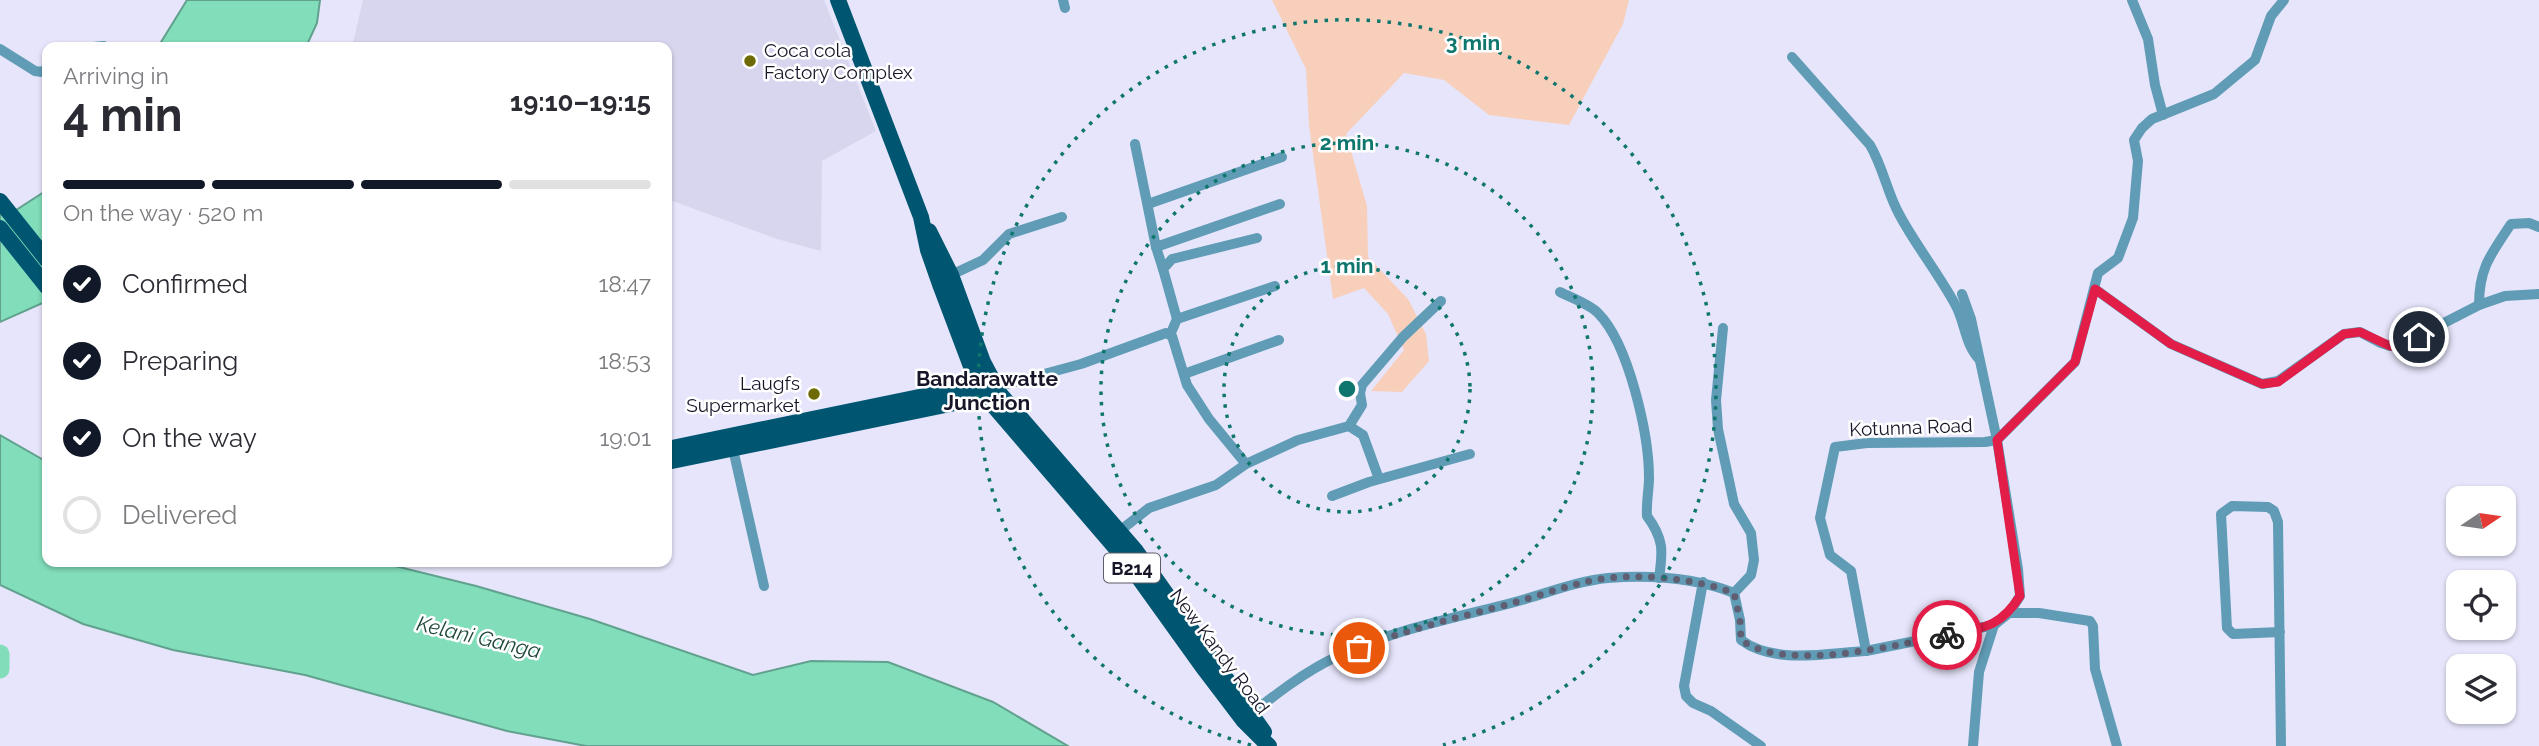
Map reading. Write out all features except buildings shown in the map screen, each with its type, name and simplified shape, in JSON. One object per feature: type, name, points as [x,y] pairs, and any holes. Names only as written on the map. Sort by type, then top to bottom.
[{"type":"main road","name":"B214","points":[[838,0],[920,217],[928,250],[990,389]]},
{"type":"main road","points":[[2,203],[42,254]]},
{"type":"main road","name":"B214","points":[[920,217],[938,246],[951,275],[990,389]]},
{"type":"main road","points":[[0,228],[42,281]]},
{"type":"main road","points":[[672,448],[731,442],[990,389]]},
{"type":"main road","name":"New Kandy Road","points":[[990,389],[1114,536],[1145,584],[1271,746]]},
{"type":"main road","points":[[672,460],[731,442]]},
{"type":"street","points":[[2132,0],[2148,39],[2163,115]]},
{"type":"street","name":"Kotunna Road","points":[[1866,651],[1850,570],[1830,555],[1820,518],[1835,447],[1867,443],[1997,440],[2075,362],[2098,273],[2118,258],[2133,218],[2137,161],[2134,140],[2152,119],[2214,94],[2255,60],[2271,16],[2284,0]]},
{"type":"street","points":[[0,49],[35,71],[42,72]]},
{"type":"street","points":[[1792,57],[1870,145],[1878,158],[1898,212],[1955,304],[1964,322],[1972,352],[1979,359]]},
{"type":"street","points":[[1135,144],[1156,247],[1177,319],[1170,335]]},
{"type":"street","points":[[1148,204],[1282,157]]},
{"type":"street","points":[[1156,247],[1280,204]]},
{"type":"street","points":[[951,275],[983,260],[1009,234],[1062,217]]},
{"type":"street","points":[[2479,305],[2479,280],[2493,251],[2511,224],[2529,223],[2539,227]]},
{"type":"street","points":[[1163,269],[1172,259],[1257,238]]},
{"type":"street","points":[[1177,319],[1275,286]]},
{"type":"street","points":[[2095,289],[2171,344],[2262,384],[2278,382],[2344,334],[2360,332],[2390,346],[2399,346],[2479,305],[2505,296],[2539,294]]},
{"type":"street","points":[[1560,292],[1596,311],[1618,346],[1630,373],[1644,430],[1649,477],[1647,516],[1662,542],[1659,578]]},
{"type":"street","points":[[1734,593],[1741,640],[1749,646],[1775,653],[1798,655],[1866,651],[1994,625],[2009,613],[2020,596],[1997,440],[1971,319],[1962,294]]},
{"type":"street","points":[[1114,536],[1149,508],[1216,485],[1246,464],[1298,440],[1349,426],[1362,405],[1362,386],[1397,343],[1441,301]]},
{"type":"street","points":[[1724,328],[1716,400],[1718,429],[1734,504],[1751,533],[1754,560],[1751,575],[1734,593]]},
{"type":"street","points":[[990,389],[1080,364],[1161,334],[1170,335],[1187,385],[1209,419],[1246,464]]},
{"type":"street","points":[[1184,374],[1279,340]]},
{"type":"street","points":[[1349,426],[1363,435],[1379,479]]},
{"type":"street","points":[[731,442],[764,586]]},
{"type":"street","points":[[1332,496],[1379,479],[1470,454]]},
{"type":"street","points":[[2280,632],[2233,634],[2227,628],[2221,514],[2232,506],[2268,507],[2274,511],[2278,522],[2280,632],[2281,746]]},
{"type":"street","points":[[1248,716],[1317,667],[1338,656],[1380,640],[1581,582],[1609,578],[1659,578],[1703,583],[1734,593]]},
{"type":"street","points":[[1703,583],[1684,686],[1686,696],[1693,704],[1711,711],[1761,746]]},
{"type":"street","points":[[2009,613],[2039,613],[2090,621],[2093,626],[2095,669],[2117,746]]},
{"type":"street","points":[[1973,746],[1979,672],[1994,625]]},
{"type":"shaded area","points":[[363,0],[824,0],[876,131],[822,161],[821,251],[777,239],[672,201],[672,42],[353,42]]},
{"type":"shaded area","points":[[1272,0],[1629,0],[1623,24],[1569,125],[1489,115],[1444,80],[1404,73],[1346,134],[1367,206],[1368,257],[1408,299],[1426,334],[1429,361],[1402,392],[1371,391],[1404,350],[1388,314],[1364,288],[1333,299],[1309,125],[1306,69]]},
{"type":"water","points":[[187,0],[320,0],[317,23],[308,42],[161,42]]},
{"type":"water","points":[[42,193],[42,303],[0,322],[0,215],[16,210]]},
{"type":"water","name":"Kelani Ganga","points":[[0,435],[42,459],[42,567],[399,567],[590,619],[753,675],[811,661],[888,662],[993,702],[1068,746],[586,746],[507,731],[305,675],[173,650],[83,624],[0,585]]},
{"type":"waterway","points":[[0,654],[0,669]]},
{"type":"way so far","points":[[1359,648],[1581,582],[1609,578],[1659,578],[1703,583],[1734,593],[1738,601],[1741,640],[1749,646],[1775,653],[1798,655],[1866,651],[1947,635]]},
{"type":"place","name":"Coca cola Factory Complex","points":[[750,61]]},
{"type":"place","name":"Laugfs Supermarket","points":[[814,394]]},
{"type":"district","name":"Bandarawatte Junction","points":[[987,390]]},
{"type":"route","points":[[1947,635],[1994,625],[2009,613],[2020,596],[1997,440],[2075,362],[2095,289],[2171,344],[2262,384],[2278,382],[2344,334],[2360,332],[2390,346],[2399,346],[2419,337]]}]
